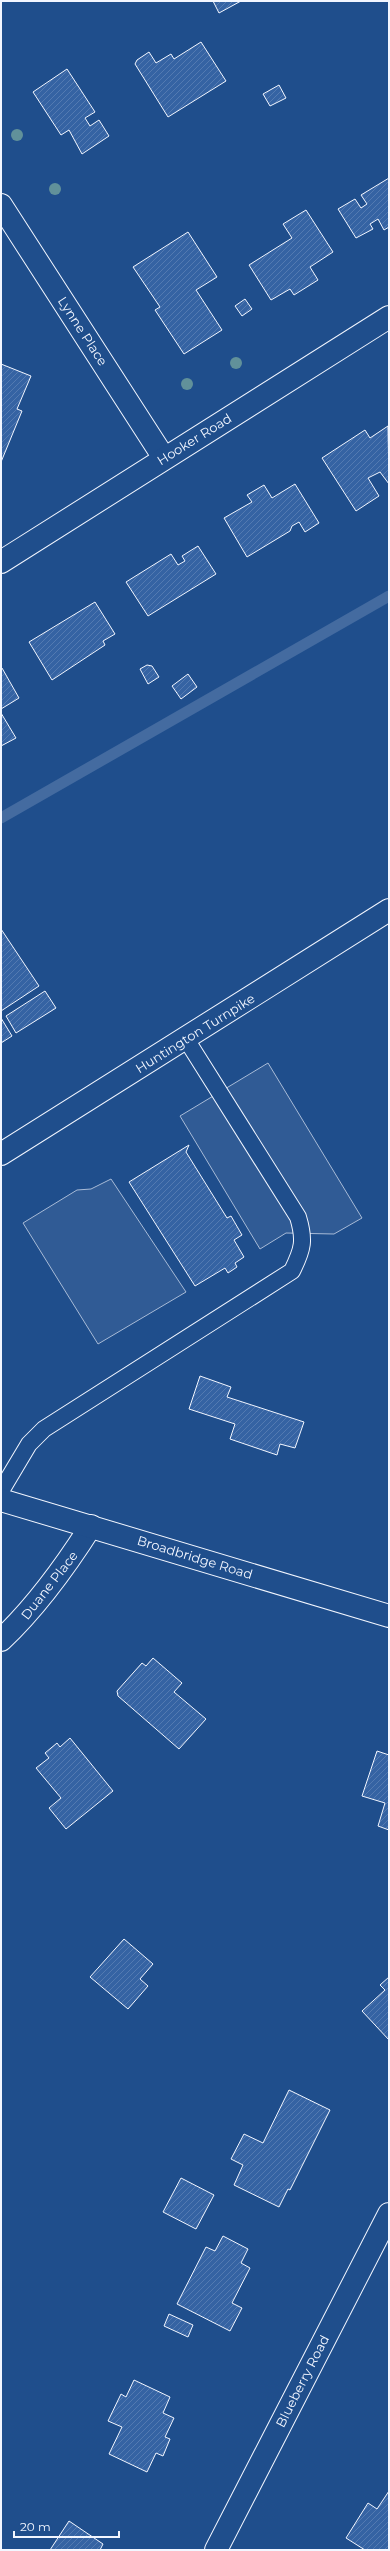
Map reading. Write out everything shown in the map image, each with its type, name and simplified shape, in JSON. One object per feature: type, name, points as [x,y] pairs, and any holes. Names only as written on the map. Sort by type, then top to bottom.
[{"type":"street","name":"Lynne Place","points":[[1,205],[164,458]]},
{"type":"street","name":"Hooker Road","points":[[1,562],[389,317]]},
{"type":"street","name":"Huntington Turnpike","points":[[1,1154],[389,910]]},
{"type":"street","name":"Broadbridge Road","points":[[1,1500],[389,1616]]},
{"type":"street","name":"Duane Place","points":[[1,1640],[24,1619],[63,1571],[91,1526]]},
{"type":"street","name":"Blueberry Road","points":[[216,2550],[389,2214]]},
{"type":"lane","points":[[1,1491],[29,1444],[44,1429],[292,1271],[301,1253],[304,1236],[298,1217],[186,1039]]},
{"type":"shaded area","points":[[268,1063],[362,1218],[334,1234],[286,1233],[260,1249],[180,1116]]},
{"type":"shaded area","points":[[111,1179],[186,1292],[98,1344],[23,1223],[77,1190],[91,1189]]},
{"type":"building","points":[[213,1],[241,1],[219,13]]},
{"type":"building","points":[[201,42],[226,81],[168,117],[135,64],[137,60],[149,52],[156,63],[171,54],[174,59]]},
{"type":"building","points":[[67,69],[95,112],[85,118],[90,126],[99,120],[109,136],[82,154],[69,130],[61,135],[33,92]]},
{"type":"building","points":[[279,85],[286,98],[270,106],[263,94]]},
{"type":"building","points":[[389,178],[389,227],[384,230],[378,219],[370,224],[373,229],[356,238],[338,209],[355,199],[361,208],[367,204],[361,195]]},
{"type":"building","points":[[306,210],[333,252],[310,267],[318,280],[294,295],[290,289],[271,300],[249,265],[292,238],[283,224]]},
{"type":"building","points":[[188,232],[217,277],[196,290],[222,330],[184,354],[155,310],[160,307],[133,267]]},
{"type":"building","points":[[245,299],[252,309],[242,316],[235,306]]},
{"type":"building","points":[[1,364],[31,376],[17,409],[22,411],[1,462]]},
{"type":"building","points":[[388,426],[389,484],[380,472],[368,478],[379,496],[356,511],[322,458],[365,430],[370,438]]},
{"type":"building","points":[[295,484],[319,523],[305,532],[299,522],[292,526],[290,531],[247,557],[224,518],[252,502],[247,495],[264,485],[272,498]]},
{"type":"building","points":[[198,546],[216,574],[148,616],[126,582],[171,554],[178,565],[185,561],[182,556]]},
{"type":"building","points":[[95,602],[115,634],[103,641],[105,645],[52,680],[29,642]]},
{"type":"building","points":[[147,665],[152,666],[159,677],[148,684],[140,669]]},
{"type":"building","points":[[1,668],[19,698],[1,709]]},
{"type":"building","points":[[188,674],[197,687],[181,699],[172,686]]},
{"type":"building","points":[[1,713],[16,738],[1,746]]},
{"type":"building","points":[[1,929],[39,986],[1,1011]]},
{"type":"building","points":[[45,991],[56,1008],[16,1033],[6,1016]]},
{"type":"building","points":[[1,1018],[12,1036],[1,1043]]},
{"type":"building","points":[[189,1145],[186,1152],[227,1218],[231,1216],[242,1235],[234,1240],[244,1257],[235,1263],[237,1267],[228,1273],[225,1268],[195,1286],[129,1182]]},
{"type":"building","points":[[200,1376],[231,1387],[227,1397],[304,1422],[295,1448],[280,1444],[277,1455],[230,1439],[235,1424],[189,1409]]},
{"type":"building","points":[[153,1658],[182,1683],[174,1692],[206,1719],[179,1749],[118,1696],[117,1691],[142,1663],[146,1666]]},
{"type":"building","points":[[70,1738],[113,1791],[66,1829],[49,1808],[61,1798],[36,1768],[49,1758],[45,1753],[57,1743],[60,1747]]},
{"type":"building","points":[[377,1751],[389,1755],[389,1830],[378,1826],[385,1803],[362,1796]]},
{"type":"building","points":[[124,1939],[153,1964],[140,1979],[148,1986],[128,2009],[90,1977]]},
{"type":"building","points":[[389,1977],[389,2040],[362,2011],[385,1990],[380,1985]]},
{"type":"building","points":[[289,2090],[330,2110],[290,2190],[288,2189],[279,2207],[234,2185],[243,2165],[231,2159],[244,2134],[263,2143]]},
{"type":"building","points":[[181,2178],[214,2195],[196,2229],[163,2212]]},
{"type":"building","points":[[223,2236],[248,2249],[241,2263],[250,2268],[232,2303],[242,2308],[230,2331],[177,2304],[206,2247],[215,2251]]},
{"type":"building","points":[[169,2314],[193,2325],[188,2337],[164,2326]]},
{"type":"building","points":[[134,2380],[170,2397],[163,2413],[174,2418],[165,2437],[170,2439],[163,2456],[156,2453],[147,2472],[109,2454],[122,2427],[108,2421],[121,2394],[126,2397]]},
{"type":"building","points":[[389,2491],[389,2550],[365,2550],[346,2538],[368,2503],[377,2509]]},
{"type":"building","points":[[69,2521],[103,2544],[100,2550],[50,2550]]},
{"type":"waterway","points":[[1,818],[389,596]]}]
